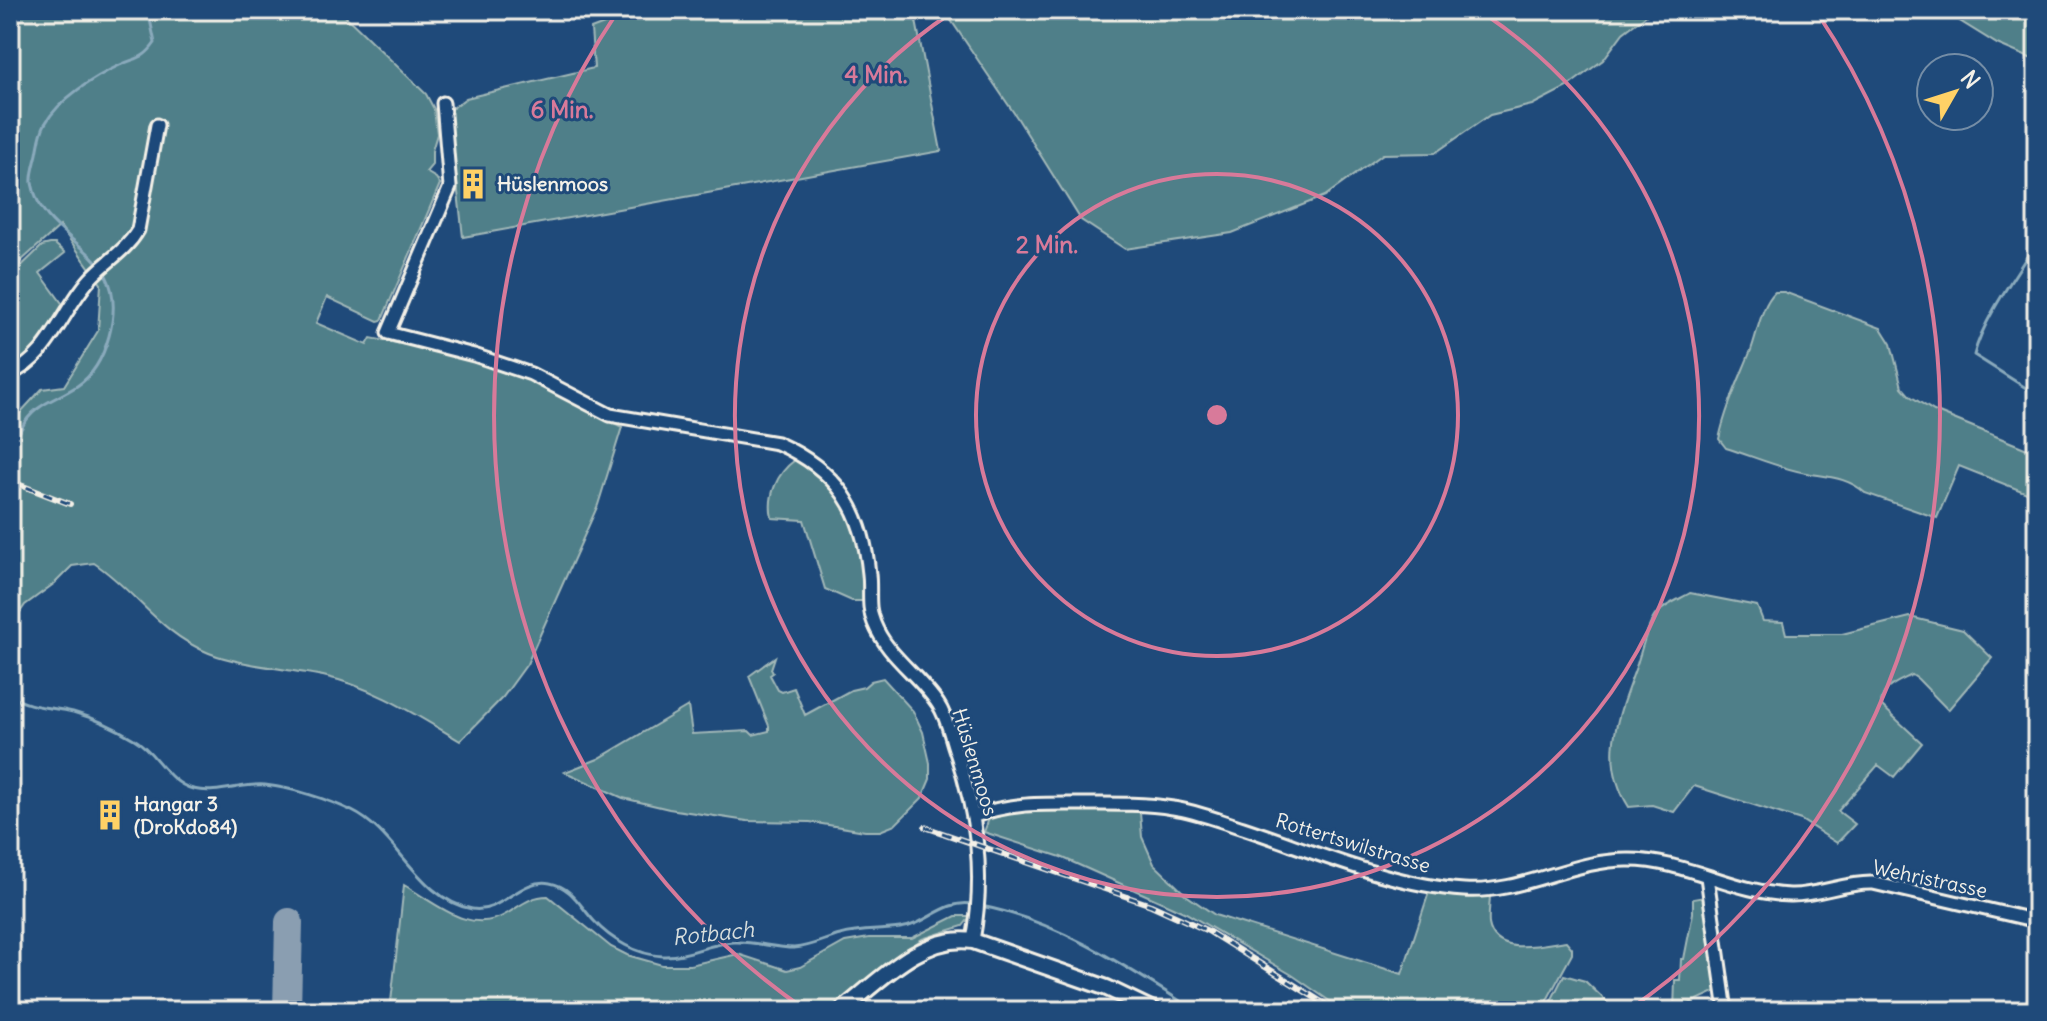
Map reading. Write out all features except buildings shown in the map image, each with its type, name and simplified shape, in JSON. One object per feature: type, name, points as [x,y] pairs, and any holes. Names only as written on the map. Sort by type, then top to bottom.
[{"type":"main road","points":[[841,1011],[925,948],[955,938],[973,941],[1107,988],[1155,1011]]},
{"type":"street","name":"Hüslenmoos","points":[[443,103],[450,187],[388,333],[474,355],[531,374],[610,415],[764,439],[800,453],[838,486],[857,518],[866,545],[872,618],[890,652],[943,712],[975,816],[979,848],[973,941]]},
{"type":"street","points":[[10,374],[24,368],[40,352],[77,295],[134,238],[141,223],[157,125]]},
{"type":"street","name":"Rottertswilstrasse","points":[[975,816],[1004,806],[1026,804],[1174,808],[1394,877],[1465,890],[1527,884],[1580,867],[1632,859],[1792,895],[1815,891]]},
{"type":"street","points":[[1707,877],[1726,1011]]},
{"type":"street","name":"Wehristrasse","points":[[1815,891],[1873,883],[2037,921]]},
{"type":"green space","points":[[10,10],[339,10],[426,94],[434,109],[437,134],[432,165],[426,172],[440,184],[382,320],[378,321],[327,297],[316,323],[367,345],[371,338],[468,357],[516,373],[622,427],[598,505],[527,664],[503,697],[460,741],[360,687],[323,676],[235,661],[191,645],[94,563],[72,566],[25,605],[16,618],[10,649],[10,436],[18,415],[42,389],[64,386],[98,331],[101,284],[60,226],[10,271],[10,232],[18,201],[10,170]]},
{"type":"green space","points":[[641,10],[914,10],[941,151],[463,237],[449,111],[466,98],[594,68],[591,29]]},
{"type":"green space","points":[[944,10],[1653,10],[1623,33],[1603,60],[1567,87],[1532,105],[1490,115],[1435,153],[1383,154],[1325,196],[1232,233],[1125,249],[1081,220],[1018,119]]},
{"type":"green space","points":[[1942,10],[2037,10],[2037,42],[2032,47],[2032,59],[1997,44]]},
{"type":"green space","points":[[55,244],[65,253],[40,273],[64,306],[32,354],[10,367],[10,277],[42,246]]},
{"type":"green space","points":[[1775,292],[1784,292],[1881,328],[1891,344],[1902,387],[1910,396],[1934,411],[2037,453],[2037,497],[1959,466],[1937,518],[1865,493],[1844,481],[1786,468],[1726,448],[1719,439],[1725,416],[1763,311]]},
{"type":"green space","points":[[795,460],[800,460],[830,483],[846,504],[860,544],[864,601],[852,601],[825,589],[804,520],[772,518],[771,501],[775,486],[783,471]]},
{"type":"green space","points":[[1690,593],[1757,606],[1763,621],[1783,622],[1786,634],[1842,634],[1910,617],[1963,630],[1992,658],[1948,710],[1912,675],[1887,689],[1881,705],[1922,743],[1894,777],[1878,765],[1838,811],[1855,824],[1837,843],[1801,820],[1694,786],[1674,812],[1652,805],[1629,807],[1615,771],[1613,753],[1618,718],[1654,617]]},
{"type":"green space","points":[[775,657],[770,675],[778,690],[782,692],[794,688],[805,715],[851,690],[883,678],[913,711],[923,732],[930,779],[922,798],[895,825],[880,831],[865,831],[810,822],[747,821],[669,809],[623,798],[565,772],[598,759],[688,706],[692,734],[749,731],[753,735],[769,731],[749,676]]},
{"type":"green space","points":[[1017,808],[1140,812],[1142,837],[1154,864],[1186,895],[1215,915],[1402,974],[1430,889],[1490,893],[1489,924],[1493,935],[1500,941],[1510,945],[1533,946],[1566,941],[1572,948],[1572,954],[1541,1011],[1344,1011],[1292,975],[1186,913],[1061,857],[984,832],[990,816]]},
{"type":"green space","points":[[404,885],[454,915],[480,921],[508,913],[531,899],[548,896],[611,947],[662,965],[690,965],[738,954],[787,970],[800,967],[845,942],[869,938],[912,938],[956,916],[971,916],[963,926],[922,939],[827,1011],[390,1011]]},
{"type":"green space","points":[[1705,897],[1719,990],[1674,1011],[1675,980],[1680,980],[1693,899]]},
{"type":"green space","points":[[1564,975],[1585,981],[1608,1003],[1628,1011],[1546,1011]]},
{"type":"waterway","name":"Rotbach","points":[[14,477],[16,446],[21,429],[38,408],[77,386],[93,370],[107,343],[113,306],[109,283],[99,265],[53,222],[40,205],[32,180],[41,135],[51,115],[78,90],[151,48],[155,43],[148,10]]},
{"type":"waterway","points":[[2037,241],[1993,312],[1974,355],[2037,395]]},
{"type":"waterway","name":"Rotbach","points":[[10,548],[14,489]]},
{"type":"waterway","name":"Rotbach","points":[[10,695],[32,705],[81,714],[120,731],[149,751],[176,780],[193,789],[211,791],[256,785],[276,786],[352,811],[383,834],[422,879],[453,903],[483,909],[529,885],[558,885],[570,893],[608,934],[626,945],[654,955],[681,954],[734,942],[800,947],[848,933],[910,926],[953,905],[973,904]]},
{"type":"waterway","name":"Rotbach","points":[[981,906],[1038,923],[1093,948],[1196,1011]]},
{"type":"taxiway","points":[[287,1011],[289,922]]},
{"type":"railway","points":[[10,481],[70,504]]},
{"type":"railway","points":[[925,827],[1151,905],[1208,931],[1336,1011]]},
{"type":"place","name":"Hüslenmoos","points":[[473,184]]},
{"type":"place","name":"Hangar 3 (DroKdo84)","points":[[110,815]]}]
